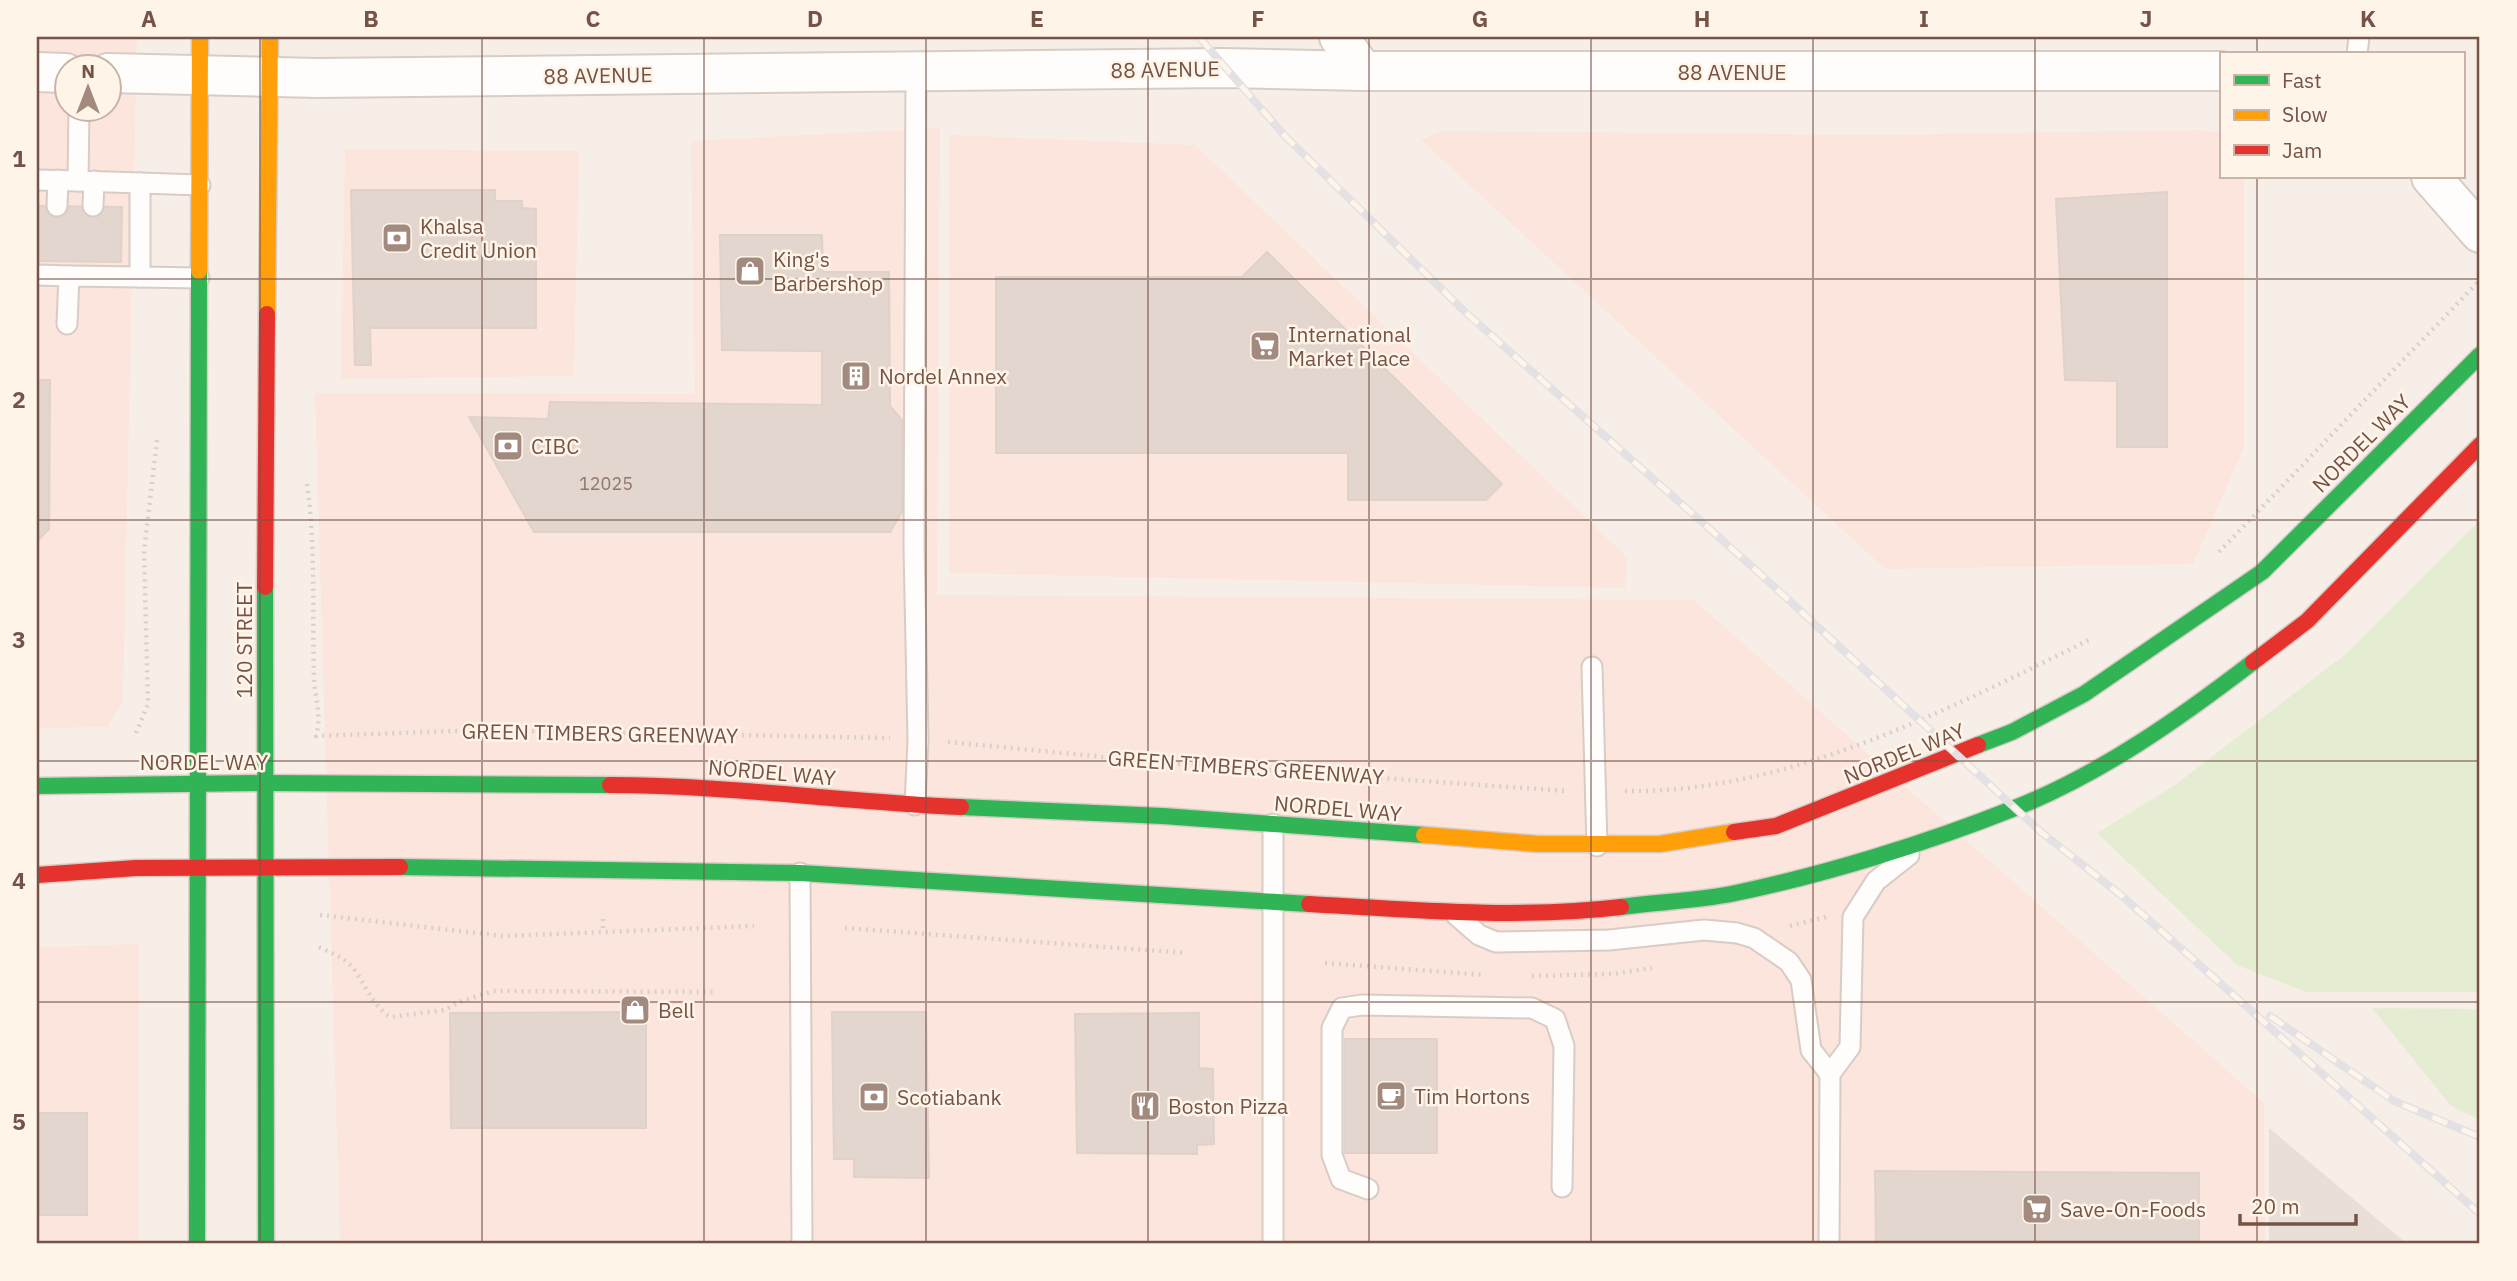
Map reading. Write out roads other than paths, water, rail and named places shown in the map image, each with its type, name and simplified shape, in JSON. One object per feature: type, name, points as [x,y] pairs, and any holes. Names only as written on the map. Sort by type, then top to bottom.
[{"type":"main road","name":"120 STREET","points":[[197,1244],[200,37]]},
{"type":"main road","name":"120 STREET","points":[[266,1244],[265,783],[270,37]]},
{"type":"main road","name":"NORDEL WAY","points":[[37,786],[265,783],[671,785],[915,805],[1035,808],[1490,841],[1597,845],[1660,844],[1799,819],[2012,732],[2084,694],[2262,572],[2480,355]]},
{"type":"main road","points":[[37,874],[136,868],[377,867],[800,873],[1038,890],[1453,912],[1599,909],[1729,894],[1826,872],[2016,808],[2105,763],[2189,711],[2307,621],[2480,445]]},
{"type":"street","points":[[1339,37],[1363,71]]},
{"type":"street","name":"88 AVENUE","points":[[122,74],[269,78],[1224,68],[1363,71],[2220,71]]},
{"type":"street","points":[[2432,178],[2480,233]]},
{"type":"lane","points":[[915,805],[918,740],[914,547],[916,71]]},
{"type":"lane","points":[[80,122],[86,181],[93,206]]},
{"type":"lane","points":[[37,180],[200,185]]},
{"type":"lane","points":[[57,206],[58,180]]},
{"type":"lane","points":[[140,183],[140,277]]},
{"type":"lane","points":[[67,324],[55,272],[92,269],[140,277],[200,278]]},
{"type":"lane","points":[[1592,667],[1597,845]]},
{"type":"lane","points":[[1273,824],[1273,1244]]},
{"type":"lane","points":[[1829,1244],[1830,1074],[1850,1047],[1852,1008],[1849,965],[1853,917],[1875,881],[1934,836]]},
{"type":"lane","points":[[800,873],[802,1244]]},
{"type":"lane","points":[[1453,912],[1479,935],[1496,942],[1609,940],[1704,930],[1737,933],[1754,939],[1789,961],[1801,980],[1811,1050],[1830,1074]]},
{"type":"lane","points":[[1368,1189],[1341,1179],[1332,1155],[1332,1028],[1342,1008],[1362,1005],[1532,1008],[1555,1018],[1564,1045],[1562,1186]]},
{"type":"railway","points":[[1199,37],[1284,135],[1464,311],[1757,571],[2041,832],[2122,896],[2480,1214]]},
{"type":"railway","points":[[2270,1016],[2394,1101],[2480,1137]]},
{"type":"place","name":"Khalsa Credit Union","points":[[397,238]]},
{"type":"place","name":"King's Barbershop","points":[[750,271]]},
{"type":"place","name":"International Market Place","points":[[1265,346]]},
{"type":"place","name":"Nordel Annex","points":[[856,376]]},
{"type":"place","name":"CIBC","points":[[508,446]]},
{"type":"place","name":"Bell","points":[[635,1010]]},
{"type":"place","name":"Tim Hortons","points":[[1391,1096]]},
{"type":"place","name":"Scotiabank","points":[[874,1097]]},
{"type":"place","name":"Boston Pizza","points":[[1145,1106]]},
{"type":"place","name":"Save-On-Foods","points":[[2037,1209]]}]
